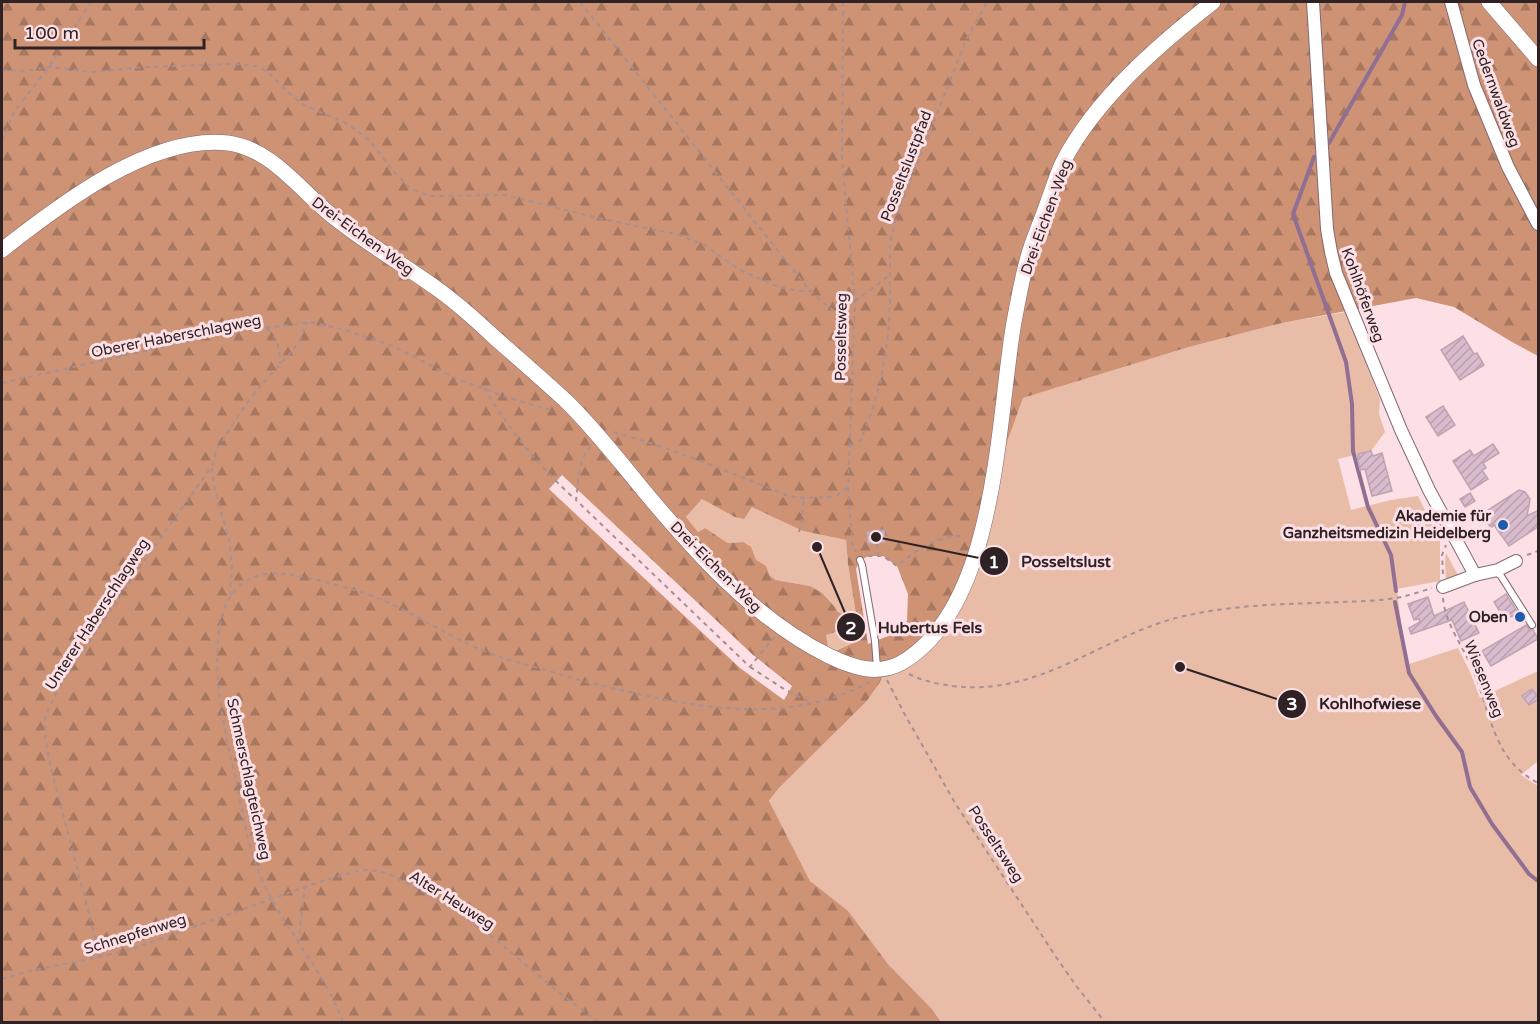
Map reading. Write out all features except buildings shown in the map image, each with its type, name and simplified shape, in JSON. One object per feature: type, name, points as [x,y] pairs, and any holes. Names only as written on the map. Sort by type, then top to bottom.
[{"type":"street","name":"Drei-Eichen-Weg","points":[[2,250],[76,195],[114,172],[139,161],[192,144],[238,145],[254,151],[267,159],[334,218],[440,291],[566,401],[590,425],[662,512],[741,595],[782,628],[809,645],[843,663],[864,669],[879,670],[897,665],[922,648],[938,629],[959,596],[972,567],[992,484],[1014,321],[1028,258],[1062,163],[1088,122],[1121,84],[1176,31],[1213,2]]},
{"type":"street","name":"Kohlhöferweg","points":[[1313,2],[1324,199],[1333,263],[1346,301],[1401,430],[1475,575]]},
{"type":"street","name":"Cedernwaldweg","points":[[1451,2],[1474,85],[1508,167],[1539,224]]},
{"type":"street","points":[[1489,2],[1539,59]]},
{"type":"street","points":[[1443,586],[1516,561]]},
{"type":"lane","points":[[860,560],[879,670]]},
{"type":"lane","points":[[1495,570],[1532,625]]},
{"type":"path","points":[[2,141],[14,112],[49,68],[91,2]]},
{"type":"path","points":[[580,2],[810,291],[829,308],[855,321]]},
{"type":"path","name":"Posseltsweg","points":[[843,2],[842,161],[855,301],[848,487],[852,542],[860,560]]},
{"type":"path","name":"Posseltslustpfad","points":[[850,446],[861,440],[881,379],[888,336],[890,243],[897,214],[967,38],[987,2]]},
{"type":"path","points":[[2,70],[25,71],[49,68],[92,72],[147,67],[233,64],[256,66],[268,72],[292,96],[306,106],[344,122],[359,132],[370,141],[411,189],[430,196],[505,195],[675,234],[703,244],[740,270],[776,286],[810,291]]},
{"type":"path","points":[[855,301],[889,276]]},
{"type":"path","name":"Oberer Haberschlagweg","points":[[2,383],[221,334],[307,322],[345,330],[393,346],[455,378],[509,398],[556,411]]},
{"type":"path","name":"Unterer Haberschlagweg","points":[[100,957],[48,760],[45,717],[60,686],[82,651],[212,466],[217,449],[242,410],[256,390],[301,338],[307,322]]},
{"type":"path","points":[[266,328],[275,338],[280,364]]},
{"type":"path","points":[[484,388],[532,456],[551,477],[750,667],[813,704]]},
{"type":"path","points":[[590,425],[656,445],[789,496],[804,498],[836,496],[848,487]]},
{"type":"path","points":[[576,500],[581,464],[587,449],[600,437]]},
{"type":"path","name":"Schmerschlagteichweg","points":[[212,466],[214,488],[227,530],[232,567],[231,595],[224,610],[218,639],[221,708],[250,844],[271,899],[328,989],[343,1023]]},
{"type":"path","points":[[799,532],[804,498]]},
{"type":"path","name":"Wiesenweg","points":[[1453,535],[1443,549],[1442,555],[1445,614],[1472,669],[1496,737],[1517,767],[1538,782]]},
{"type":"path","points":[[860,560],[878,555],[897,566],[929,542],[943,537],[960,536]]},
{"type":"path","points":[[847,546],[852,542]]},
{"type":"path","points":[[877,543],[878,555]]},
{"type":"path","points":[[231,595],[242,583],[261,575],[300,576],[372,596],[482,651],[591,684],[672,701],[736,710],[794,707],[843,696],[873,680],[879,670]]},
{"type":"path","points":[[897,665],[914,677],[930,682],[969,687],[1008,684],[1050,672],[1117,640],[1189,615],[1255,607],[1401,597],[1443,586]]},
{"type":"path","points":[[750,667],[782,628]]},
{"type":"path","name":"Posseltsweg","points":[[879,670],[955,803],[1056,957],[1104,1023]]},
{"type":"path","points":[[1538,782],[1539,791]]},
{"type":"path","name":"Alter Heuweg","points":[[271,899],[357,871],[373,870],[385,873],[439,901],[482,928],[598,1023]]},
{"type":"path","points":[[298,943],[305,887]]},
{"type":"path","name":"Schnepfenweg","points":[[2,980],[37,968],[100,957],[138,947],[271,899]]},
{"type":"shaded area","points":[[1346,312],[1380,400],[1379,414],[1385,432],[1371,451],[1338,459],[1351,510],[1418,496],[1440,540],[1440,581],[1397,589],[1406,665],[1458,648],[1480,698],[1538,671],[1538,761],[1521,775],[1538,786],[1538,1022],[941,1022],[932,1009],[888,964],[870,941],[810,881],[769,802],[779,788],[866,702],[992,484],[1023,398],[1189,347],[1282,323]]},
{"type":"shaded area","points":[[702,499],[752,506],[803,531],[846,540],[860,640],[834,651],[827,647],[825,635],[836,632],[849,634],[849,619],[810,586],[776,580],[770,576],[766,566],[756,561],[743,542],[728,543],[705,528],[698,532],[686,517]]},
{"type":"shaded area","points":[[1446,553],[1459,577],[1446,582],[1445,559]]},
{"type":"green space","points":[[2,2],[1538,2],[1538,356],[1454,307],[1416,298],[1282,323],[1189,347],[1023,398],[992,484],[976,554],[938,629],[885,669],[880,682],[866,702],[779,788],[769,801],[810,881],[848,911],[888,964],[932,1009],[941,1022],[2,1022]],"holes":[[[562,475],[752,654],[792,686],[784,700],[740,668],[549,489]],[[702,499],[735,517],[744,519],[752,507],[803,531],[846,540],[860,640],[835,651],[828,647],[826,635],[836,632],[849,634],[852,628],[849,619],[837,611],[822,593],[810,586],[776,580],[770,576],[766,566],[756,560],[751,547],[743,542],[728,543],[705,528],[698,532],[686,517]],[[869,556],[883,556],[897,566],[908,594],[907,621],[888,636],[868,644],[856,569],[860,560]]]},
{"type":"waterway","points":[[1329,143],[1402,15],[1405,2]]},
{"type":"waterway","points":[[1314,157],[1293,214],[1346,362],[1352,404],[1353,451],[1368,507],[1391,555],[1396,591]]},
{"type":"waterway","points":[[1395,602],[1409,673],[1462,752],[1470,787],[1492,824],[1529,874],[1538,881]]},
{"type":"place","name":"Akademie für Ganzheitsmedizin Heidelberg","points":[[1503,525]]},
{"type":"place","name":"Posseltslust","points":[[876,537]]},
{"type":"place","name":"Hubertus Fels","points":[[817,547]]},
{"type":"place","name":"Oben","points":[[1520,617]]},
{"type":"place","name":"Kohlhofwiese","points":[[1180,667]]}]
